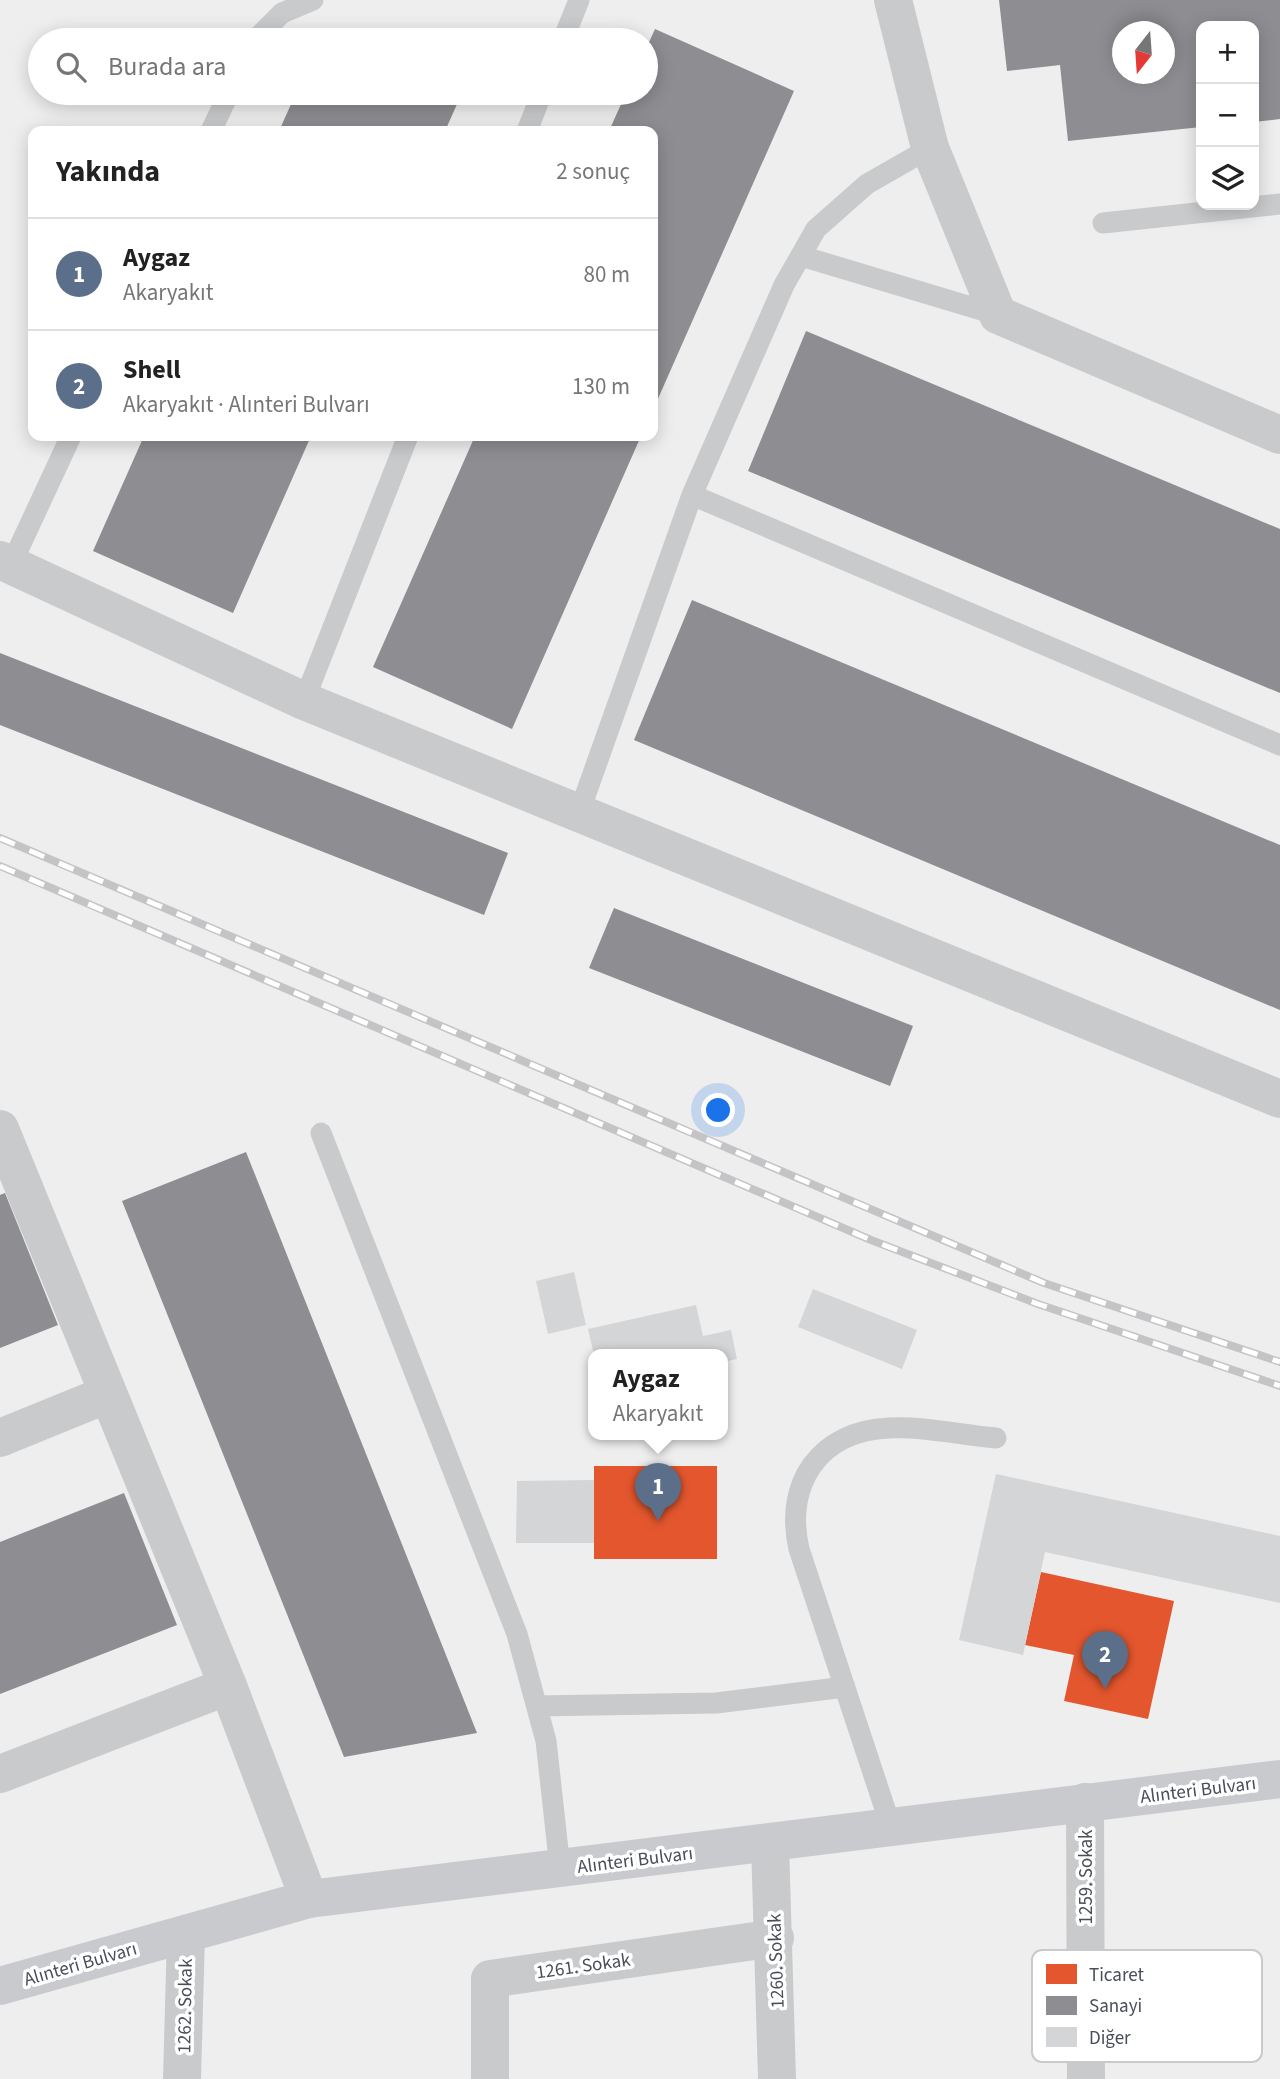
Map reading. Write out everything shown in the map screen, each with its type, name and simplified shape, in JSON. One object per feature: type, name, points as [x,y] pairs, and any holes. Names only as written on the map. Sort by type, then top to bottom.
[{"type":"main road","name":"Alınteri Bulvarı","points":[[0,1986],[309,1899],[1280,1779]]},
{"type":"street","points":[[893,0],[930,148],[998,315],[1280,435]]},
{"type":"street","points":[[5,563],[304,701],[1280,1099]]},
{"type":"street","points":[[0,1129],[228,1686],[309,1899]]},
{"type":"street","points":[[0,1438],[108,1394]]},
{"type":"street","points":[[0,1774],[228,1686]]},
{"type":"street","name":"1259. Sokak","points":[[1085,1802],[1086,1950]]},
{"type":"street","name":"1260. Sokak","points":[[770,1843],[778,2079]]},
{"type":"street","name":"1262. Sokak","points":[[182,2079],[186,1934]]},
{"type":"street","name":"1261. Sokak","points":[[490,2079],[490,1979],[775,1938]]},
{"type":"lane","points":[[267,28],[282,13],[313,0]]},
{"type":"lane","points":[[568,28],[579,0]]},
{"type":"lane","points":[[213,126],[223,105]]},
{"type":"lane","points":[[529,126],[537,105]]},
{"type":"lane","points":[[579,813],[692,495],[784,285],[816,229],[867,184],[930,148]]},
{"type":"lane","points":[[1103,223],[1280,204]]},
{"type":"lane","points":[[801,256],[998,315]]},
{"type":"lane","points":[[5,563],[68,441]]},
{"type":"lane","points":[[304,701],[406,441]]},
{"type":"lane","points":[[692,495],[1280,745]]},
{"type":"lane","points":[[321,1133],[517,1634],[546,1741],[560,1868]]},
{"type":"lane","points":[[891,1827],[795,1531],[798,1493],[814,1462],[839,1440],[888,1428],[996,1438]]},
{"type":"lane","points":[[537,1706],[716,1703],[845,1687]]},
{"type":"building: Ticaret","points":[[594,1466],[717,1466],[717,1559],[594,1559]]},
{"type":"building: Ticaret","points":[[1041,1572],[1174,1601],[1148,1719],[1064,1701],[1074,1655],[1025,1645]]},
{"type":"building: Sanayi","points":[[999,0],[1280,0],[1280,119],[1259,121],[1259,21],[1196,21],[1196,128],[1068,141],[1060,65],[1007,71]]},
{"type":"building: Sanayi","points":[[658,30],[794,91],[658,399],[658,126],[611,126],[621,105],[658,105]]},
{"type":"building: Sanayi","points":[[291,105],[457,105],[447,126],[281,126]]},
{"type":"building: Sanayi","points":[[806,331],[1280,529],[1280,693],[748,471]]},
{"type":"building: Sanayi","points":[[142,441],[309,441],[233,613],[93,551]]},
{"type":"building: Sanayi","points":[[473,441],[639,441],[512,729],[373,667]]},
{"type":"building: Sanayi","points":[[692,600],[1280,845],[1280,1010],[634,740]]},
{"type":"building: Sanayi","points":[[0,653],[508,853],[484,915],[0,725]]},
{"type":"building: Sanayi","points":[[614,908],[913,1026],[890,1086],[589,968]]},
{"type":"building: Sanayi","points":[[246,1152],[477,1733],[344,1757],[122,1201]]},
{"type":"building: Sanayi","points":[[5,1193],[58,1325],[0,1348],[0,1195]]},
{"type":"building: Sanayi","points":[[124,1493],[177,1625],[0,1694],[0,1542]]},
{"type":"building: Diğer","points":[[574,1272],[586,1325],[548,1334],[536,1281]]},
{"type":"building: Diğer","points":[[813,1289],[917,1330],[902,1369],[798,1327]]},
{"type":"building: Diğer","points":[[696,1305],[703,1336],[731,1330],[737,1359],[728,1361],[728,1349],[593,1349],[588,1329]]},
{"type":"building: Diğer","points":[[996,1474],[1280,1536],[1280,1603],[1045,1552],[1023,1655],[959,1640]]},
{"type":"building: Diğer","points":[[594,1480],[594,1543],[516,1543],[517,1481]]},
{"type":"railway","points":[[0,838],[1044,1283],[1280,1362]]},
{"type":"railway","points":[[0,866],[871,1240],[1038,1304],[1280,1386]]},
{"type":"place","name":"Aygaz","points":[[658,1521]]},
{"type":"place","name":"Shell","points":[[1105,1689]]}]
